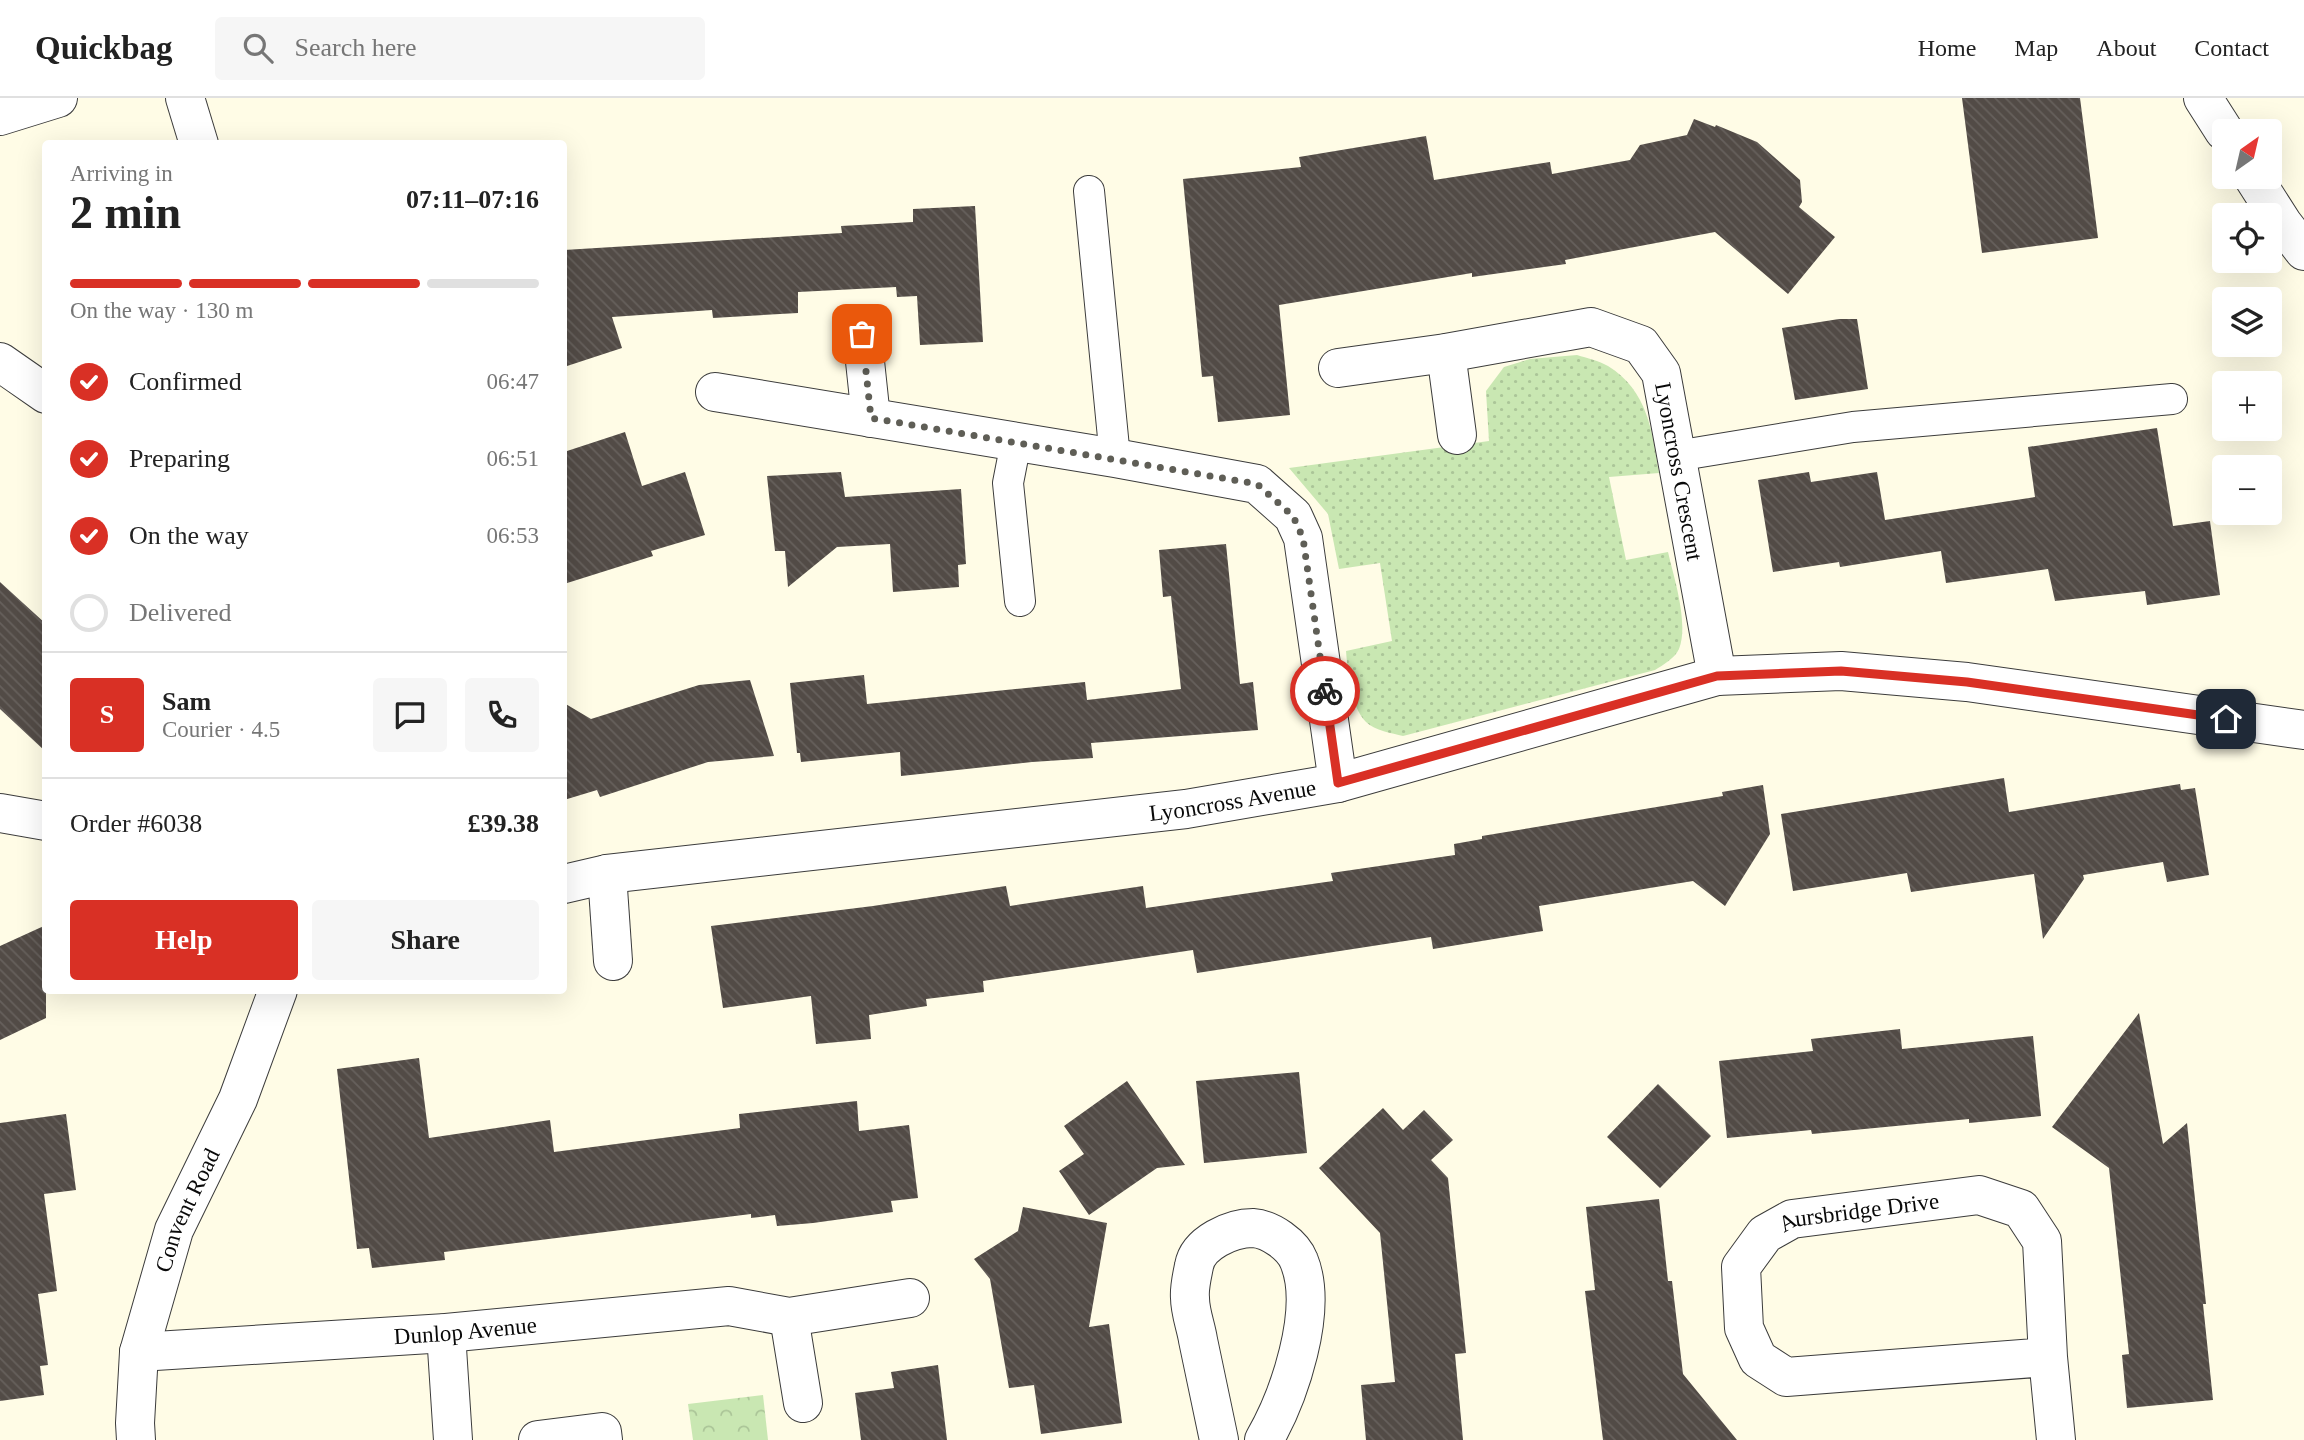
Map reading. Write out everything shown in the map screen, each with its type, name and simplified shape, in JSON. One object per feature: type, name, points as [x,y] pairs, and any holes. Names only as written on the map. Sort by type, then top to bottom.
[{"type":"street","points":[[0,116],[58,98]]},
{"type":"street","points":[[185,98],[198,140]]},
{"type":"street","points":[[2203,98],[2216,119]]},
{"type":"street","points":[[2261,189],[2304,251]]},
{"type":"street","name":"Lyoncross Crescent","points":[[1338,368],[1447,354],[1591,327],[1641,345],[1661,373],[1717,676]]},
{"type":"street","points":[[862,334],[871,418]]},
{"type":"street","points":[[1447,354],[1457,435]]},
{"type":"street","points":[[0,362],[42,391]]},
{"type":"street","points":[[715,392],[1257,484],[1293,516],[1303,538],[1338,783]]},
{"type":"street","name":"Lyoncross Avenue","points":[[567,883],[607,874],[1186,809],[1338,783],[1717,676],[1841,671],[1967,682],[2304,730]]},
{"type":"street","points":[[0,813],[42,820]]},
{"type":"street","points":[[607,874],[613,961]]},
{"type":"street","name":"Convent Road","points":[[136,1440],[139,1352],[174,1230],[238,1099],[277,994]]},
{"type":"street","name":"Aursbridge Drive","points":[[2048,1357],[1786,1377],[1759,1359],[1744,1328],[1741,1267],[1765,1234],[1792,1219],[1979,1195],[2021,1209],[2042,1241],[2048,1357],[2056,1440]]},
{"type":"street","points":[[1219,1440],[1190,1299],[1194,1262],[1206,1245],[1224,1234],[1253,1228],[1281,1238],[1299,1259],[1306,1313],[1296,1363],[1277,1418],[1264,1440]]},
{"type":"street","name":"Dunlop Avenue","points":[[139,1352],[446,1333],[729,1307],[789,1317],[910,1298]]},
{"type":"street","points":[[789,1317],[803,1403]]},
{"type":"street","points":[[446,1333],[453,1440]]},
{"type":"street","points":[[538,1440],[603,1432],[604,1440]]},
{"type":"lane","points":[[1088,191],[1115,458]]},
{"type":"lane","points":[[1676,456],[1853,427],[2172,399]]},
{"type":"lane","points":[[1016,442],[1008,483],[1020,601]]},
{"type":"green space","points":[[1577,355],[1604,364],[1621,376],[1632,387],[1646,413],[1659,473],[1609,477],[1626,560],[1668,552],[1681,614],[1682,638],[1679,649],[1672,658],[1655,670],[1403,736],[1374,728],[1366,722],[1356,707],[1346,651],[1392,641],[1380,563],[1339,569],[1328,514],[1289,468],[1489,441],[1486,391],[1504,367],[1530,359]]},
{"type":"green space","points":[[763,1395],[768,1440],[693,1440],[688,1404]]},
{"type":"building","points":[[1962,98],[2080,98],[2098,238],[1982,253]]},
{"type":"building","points":[[1694,119],[1757,142],[1800,180],[1802,202],[1799,207],[1835,237],[1788,294],[1715,232],[1565,260],[1566,264],[1472,277],[1472,273],[1279,305],[1290,415],[1218,422],[1213,376],[1202,377],[1183,179],[1301,167],[1299,157],[1426,136],[1434,180],[1550,162],[1552,174],[1630,160],[1640,145],[1687,135]]},
{"type":"building","points":[[975,206],[983,342],[920,345],[917,296],[897,297],[896,287],[798,292],[798,313],[713,318],[712,310],[612,317],[622,348],[567,366],[567,250],[842,233],[841,226],[913,222],[913,209]]},
{"type":"building","points":[[1839,319],[1857,319],[1868,389],[1795,400],[1782,328]]},
{"type":"building","points":[[2157,428],[2173,526],[2210,521],[2220,595],[2147,605],[2145,591],[2055,601],[2048,569],[1946,583],[1941,551],[1840,567],[1839,562],[1773,572],[1758,480],[1809,472],[1811,482],[1877,472],[1885,520],[2035,497],[2028,447]]},
{"type":"building","points":[[625,432],[642,486],[685,472],[705,535],[651,551],[653,556],[567,583],[567,451]]},
{"type":"building","points":[[841,472],[845,497],[961,489],[966,564],[958,565],[959,587],[893,592],[890,544],[837,547],[788,587],[785,551],[775,551],[767,476]]},
{"type":"building","points":[[1226,544],[1240,684],[1253,682],[1258,730],[1091,743],[1093,758],[901,776],[900,752],[801,762],[800,753],[797,753],[790,683],[864,675],[867,704],[1085,682],[1087,700],[1181,689],[1171,596],[1163,597],[1159,550]]},
{"type":"building","points":[[0,582],[42,620],[42,748],[0,709]]},
{"type":"building","points":[[750,680],[774,756],[708,762],[600,797],[597,790],[567,799],[567,705],[591,719],[699,685]]},
{"type":"building","points":[[2004,778],[2009,812],[2180,784],[2181,790],[2195,788],[2209,875],[2167,882],[2163,862],[2083,875],[2084,879],[2043,939],[2034,874],[1911,892],[1907,873],[1793,891],[1781,814]]},
{"type":"building","points":[[1763,785],[1770,834],[1725,906],[1693,881],[1539,906],[1543,931],[1433,949],[1431,937],[1197,973],[1193,950],[983,981],[984,992],[926,999],[927,1006],[869,1015],[871,1039],[816,1044],[811,996],[723,1008],[711,926],[1006,886],[1010,906],[1143,886],[1146,908],[1333,881],[1331,873],[1455,855],[1454,844],[1482,839],[1482,836],[1723,796],[1722,792]]},
{"type":"building","points":[[42,927],[42,994],[46,994],[46,1018],[0,1040],[0,946]]},
{"type":"building","points":[[2139,1013],[2163,1144],[2187,1123],[2213,1400],[2127,1408],[2122,1355],[2129,1354],[2109,1168],[2052,1127]]},
{"type":"building","points":[[1900,1029],[1902,1049],[2033,1036],[2041,1116],[1969,1123],[1969,1119],[1812,1134],[1811,1130],[1727,1138],[1719,1061],[1813,1051],[1811,1039]]},
{"type":"building","points":[[419,1058],[429,1138],[550,1120],[554,1152],[740,1128],[739,1114],[857,1101],[859,1131],[909,1125],[918,1198],[891,1201],[893,1212],[813,1223],[777,1226],[775,1215],[751,1218],[751,1214],[444,1252],[445,1260],[372,1268],[369,1248],[357,1249],[337,1069]]},
{"type":"building","points":[[1299,1072],[1307,1153],[1204,1163],[1196,1081]]},
{"type":"building","points":[[1127,1081],[1185,1165],[1157,1168],[1089,1215],[1059,1171],[1084,1154],[1064,1126]]},
{"type":"building","points":[[1658,1084],[1711,1136],[1660,1188],[1607,1137]]},
{"type":"building","points":[[1383,1108],[1403,1130],[1424,1110],[1453,1140],[1431,1160],[1448,1178],[1466,1353],[1455,1354],[1463,1440],[1366,1440],[1361,1385],[1395,1382],[1380,1233],[1319,1168]]},
{"type":"building","points":[[66,1114],[76,1190],[44,1194],[57,1291],[38,1294],[48,1365],[40,1366],[44,1395],[0,1401],[0,1123]]},
{"type":"building","points":[[1659,1199],[1668,1281],[1672,1281],[1683,1374],[1737,1440],[1603,1440],[1585,1291],[1595,1290],[1586,1207]]},
{"type":"building","points":[[1023,1207],[1107,1223],[1089,1327],[1109,1324],[1122,1423],[1041,1434],[1034,1385],[1009,1388],[990,1279],[974,1259],[1018,1231]]},
{"type":"building","points":[[938,1365],[947,1440],[861,1440],[855,1393],[894,1388],[891,1372]]},
{"type":"way so far","points":[[862,334],[871,418],[1257,484],[1293,516],[1303,538],[1325,691]]},
{"type":"route","points":[[1325,691],[1338,783],[1717,676],[1841,671],[1967,682],[2226,719]]}]
